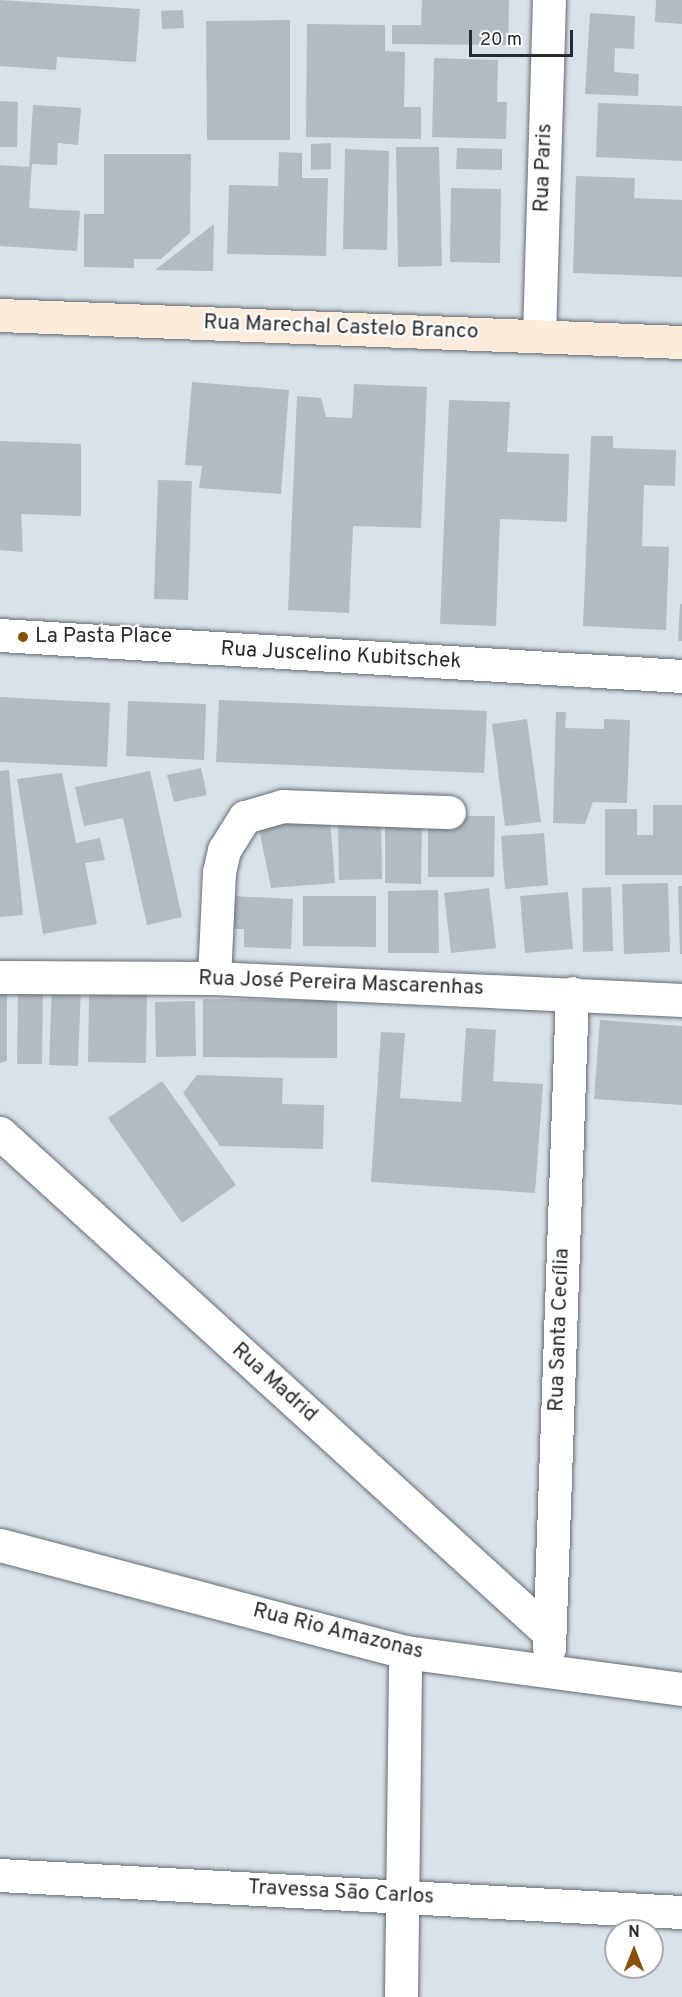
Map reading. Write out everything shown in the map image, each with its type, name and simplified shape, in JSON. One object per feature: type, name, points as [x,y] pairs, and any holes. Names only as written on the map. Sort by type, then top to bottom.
[{"type":"street","name":"Rua Paris","points":[[539,336],[549,0]]},
{"type":"street","name":"Rua Marechal Castelo Branco","points":[[0,315],[682,342]]},
{"type":"street","name":"Rua Juscelino Kubitschek","points":[[0,635],[682,676]]},
{"type":"street","points":[[214,978],[219,872],[224,849],[245,817],[283,806],[449,812]]},
{"type":"street","name":"Rua José Pereira Mascarenhas","points":[[0,977],[214,978],[682,999]]},
{"type":"street","name":"Rua Santa Cecília","points":[[549,1667],[572,993]]},
{"type":"street","name":"Rua Madrid","points":[[0,1133],[549,1633]]},
{"type":"street","name":"Rua Rio Amazonas","points":[[0,1545],[405,1652],[549,1667],[682,1689]]},
{"type":"street","points":[[401,1997],[405,1652]]},
{"type":"street","name":"Travessa São Carlos","points":[[0,1875],[682,1912]]},
{"type":"building","points":[[0,0],[140,9],[136,62],[57,57],[56,70],[0,66]]},
{"type":"building","points":[[422,0],[509,0],[508,45],[392,44],[392,25],[421,25]]},
{"type":"building","points":[[656,0],[682,0],[682,24],[655,22]]},
{"type":"building","points":[[183,10],[184,28],[162,29],[161,11]]},
{"type":"building","points":[[590,13],[635,16],[634,49],[615,48],[614,72],[639,74],[638,96],[585,94]]},
{"type":"building","points":[[290,20],[290,140],[207,140],[206,21]]},
{"type":"building","points":[[307,24],[385,25],[385,51],[405,52],[404,107],[421,107],[421,139],[306,137]]},
{"type":"building","points":[[434,58],[498,60],[497,102],[507,102],[506,139],[432,137]]},
{"type":"building","points":[[0,101],[18,102],[17,147],[0,147]]},
{"type":"building","points":[[598,103],[682,106],[682,161],[596,157]]},
{"type":"building","points":[[33,105],[81,108],[78,145],[58,143],[57,165],[32,164],[29,208],[80,211],[77,251],[0,246],[0,165],[29,167]]},
{"type":"building","points":[[331,143],[331,169],[311,170],[311,144]]},
{"type":"building","points":[[396,147],[439,147],[442,266],[398,267]]},
{"type":"building","points":[[457,148],[502,149],[502,170],[456,169]]},
{"type":"building","points":[[345,149],[389,151],[387,250],[343,249]]},
{"type":"building","points":[[279,152],[302,153],[302,178],[328,178],[326,256],[227,254],[229,185],[278,186]]},
{"type":"building","points":[[104,154],[191,154],[190,233],[161,259],[134,259],[134,268],[84,267],[84,214],[104,214]]},
{"type":"building","points":[[576,176],[635,178],[634,198],[682,200],[682,277],[573,273]]},
{"type":"building","points":[[451,188],[501,189],[500,263],[450,262]]},
{"type":"building","points":[[214,224],[213,271],[155,270]]},
{"type":"building","points":[[192,382],[289,390],[281,494],[199,488],[202,466],[185,465]]},
{"type":"building","points":[[354,384],[427,387],[421,528],[353,526],[349,613],[288,610],[297,396],[321,398],[326,417],[352,418]]},
{"type":"building","points":[[449,400],[510,402],[507,452],[569,454],[567,522],[500,519],[496,626],[440,624]]},
{"type":"building","points":[[591,436],[613,436],[613,448],[676,450],[675,486],[644,485],[642,546],[669,547],[666,630],[583,626]]},
{"type":"building","points":[[0,441],[81,444],[81,516],[21,514],[23,552],[0,550]]},
{"type":"building","points":[[158,480],[192,481],[188,600],[154,599]]},
{"type":"building","points":[[680,604],[682,604],[682,641],[678,641]]},
{"type":"building","points":[[0,697],[110,703],[107,767],[0,762]]},
{"type":"building","points":[[219,700],[487,711],[484,773],[216,762]]},
{"type":"building","points":[[128,701],[206,704],[204,760],[126,756]]},
{"type":"building","points":[[556,712],[566,712],[565,728],[604,729],[604,719],[630,720],[627,803],[593,802],[585,824],[553,823]]},
{"type":"building","points":[[527,719],[541,822],[505,826],[492,724]]},
{"type":"building","points":[[201,768],[207,795],[174,802],[167,775]]},
{"type":"building","points":[[9,770],[23,915],[0,917],[0,771]]},
{"type":"building","points":[[150,771],[182,917],[147,925],[123,818],[84,826],[75,787]]},
{"type":"building","points":[[62,773],[76,843],[100,838],[105,860],[85,863],[97,924],[43,934],[17,779]]},
{"type":"building","points":[[653,805],[682,805],[682,875],[605,875],[605,809],[637,809],[637,835],[653,835]]},
{"type":"building","points":[[428,816],[495,816],[494,877],[428,877]]},
{"type":"building","points":[[330,818],[335,883],[271,888],[258,824]]},
{"type":"building","points":[[385,819],[422,820],[421,884],[385,883]]},
{"type":"building","points":[[381,820],[382,879],[339,880],[338,822]]},
{"type":"building","points":[[544,833],[548,885],[505,889],[501,836]]},
{"type":"building","points":[[668,883],[670,952],[624,954],[622,884]]},
{"type":"building","points":[[678,886],[682,886],[682,954],[680,954]]},
{"type":"building","points":[[611,887],[613,951],[583,952],[582,888]]},
{"type":"building","points":[[489,888],[496,948],[451,953],[444,893]]},
{"type":"building","points":[[438,890],[439,953],[388,953],[388,891]]},
{"type":"building","points":[[568,892],[573,949],[525,953],[520,896]]},
{"type":"building","points":[[232,896],[293,899],[291,949],[244,947],[244,929],[230,929]]},
{"type":"building","points":[[303,896],[376,896],[376,947],[303,946]]},
{"type":"building","points":[[52,985],[81,986],[78,1066],[49,1065]]},
{"type":"building","points":[[0,987],[7,987],[7,1061],[0,1063]]},
{"type":"building","points":[[18,988],[43,989],[42,1064],[17,1064]]},
{"type":"building","points":[[89,992],[147,992],[146,1063],[88,1062]]},
{"type":"building","points":[[203,999],[337,1000],[337,1058],[203,1057]]},
{"type":"building","points":[[195,1001],[196,1056],[156,1057],[155,1002]]},
{"type":"building","points":[[600,1020],[682,1026],[682,1105],[594,1099]]},
{"type":"building","points":[[466,1028],[496,1030],[493,1081],[543,1084],[535,1193],[371,1182],[381,1032],[405,1033],[400,1098],[461,1102]]},
{"type":"building","points":[[197,1075],[283,1078],[282,1104],[324,1105],[323,1149],[220,1146],[183,1093]]},
{"type":"building","points":[[162,1081],[236,1185],[182,1223],[108,1118]]},
{"type":"place","name":"La Pasta Place","points":[[23,637]]}]
